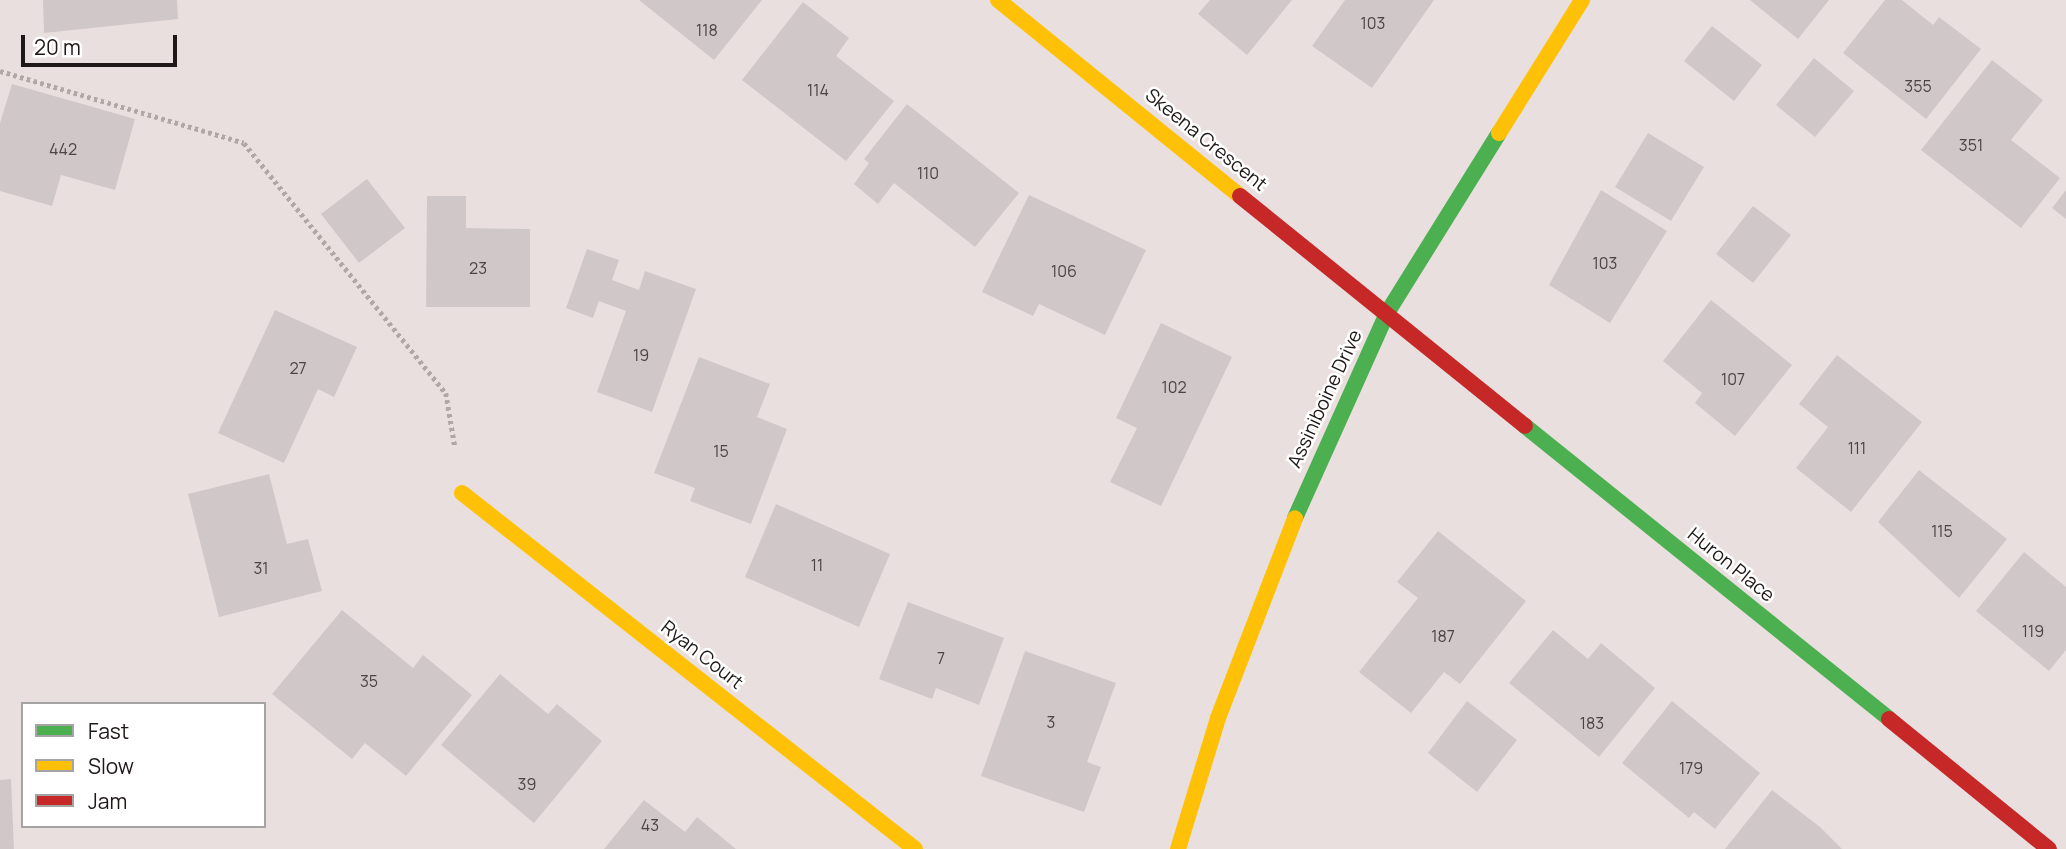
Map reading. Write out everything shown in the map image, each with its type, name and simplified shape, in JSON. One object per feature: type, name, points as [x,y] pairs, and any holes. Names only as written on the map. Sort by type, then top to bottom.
[{"type":"street","name":"Skeena Crescent","points":[[998,0],[1387,313]]},
{"type":"street","name":"Assiniboine Drive","points":[[1178,849],[1218,718],[1295,519],[1387,313],[1582,0]]},
{"type":"street","name":"Huron Place","points":[[1387,313],[2049,849]]},
{"type":"street","name":"Ryan Court","points":[[462,493],[915,849]]},
{"type":"path","points":[[0,71],[244,143],[446,393],[462,493]]},
{"type":"building","points":[[43,0],[177,0],[178,19],[44,33]]},
{"type":"building","points":[[639,0],[762,0],[714,60]]},
{"type":"building","points":[[1210,0],[1292,0],[1247,55],[1198,14]]},
{"type":"building","points":[[1345,0],[1434,0],[1372,88],[1312,46]]},
{"type":"building","points":[[1750,0],[1829,0],[1798,39]]},
{"type":"building","points":[[1885,0],[1902,0],[1933,25],[1939,17],[1981,49],[1926,119],[1843,53]]},
{"type":"building","points":[[803,2],[849,38],[836,56],[894,101],[846,161],[742,80]]},
{"type":"building","points":[[1712,26],[1762,65],[1734,101],[1684,61]]},
{"type":"building","points":[[1814,58],[1854,91],[1815,137],[1776,105]]},
{"type":"building","points":[[1992,60],[2043,100],[2011,140],[2060,178],[2021,228],[1921,150]]},
{"type":"building","points":[[12,84],[135,119],[115,190],[61,175],[52,206],[0,191],[0,123]]},
{"type":"building","points":[[907,104],[1019,193],[975,247],[894,183],[878,204],[854,184],[869,163],[864,159]]},
{"type":"building","points":[[1648,133],[1704,167],[1671,221],[1615,187]]},
{"type":"building","points":[[367,179],[405,228],[359,263],[321,214]]},
{"type":"building","points":[[1601,190],[1667,231],[1610,323],[1549,285]]},
{"type":"building","points":[[2066,190],[2066,219],[2052,208]]},
{"type":"building","points":[[1029,195],[1146,250],[1105,335],[1039,304],[1033,316],[982,292]]},
{"type":"building","points":[[427,196],[466,196],[466,228],[530,229],[530,307],[426,307]]},
{"type":"building","points":[[1753,206],[1791,235],[1753,283],[1716,254]]},
{"type":"building","points":[[587,249],[619,260],[612,280],[639,290],[645,271],[696,289],[652,412],[597,392],[626,311],[599,301],[593,318],[566,308]]},
{"type":"building","points":[[1711,300],[1792,365],[1735,436],[1695,403],[1702,393],[1663,361]]},
{"type":"building","points":[[275,310],[357,347],[334,397],[318,389],[284,463],[218,433]]},
{"type":"building","points":[[1161,323],[1232,357],[1161,506],[1110,482],[1137,428],[1116,418]]},
{"type":"building","points":[[1837,355],[1922,422],[1851,512],[1796,468],[1828,427],[1799,404]]},
{"type":"building","points":[[699,357],[770,384],[757,417],[787,429],[751,524],[690,501],[695,488],[654,473]]},
{"type":"building","points":[[1919,470],[2007,539],[1959,598],[1878,522]]},
{"type":"building","points":[[269,474],[287,544],[308,539],[322,591],[219,617],[188,494]]},
{"type":"building","points":[[776,504],[890,554],[859,627],[745,577]]},
{"type":"building","points":[[1438,531],[1526,601],[1460,684],[1444,672],[1411,713],[1359,672],[1418,598],[1397,582]]},
{"type":"building","points":[[2024,552],[2066,587],[2066,650],[2049,671],[1976,611]]},
{"type":"building","points":[[908,602],[1004,638],[979,705],[936,688],[932,699],[879,679]]},
{"type":"building","points":[[342,610],[413,668],[423,655],[472,695],[406,776],[365,743],[352,759],[272,694]]},
{"type":"building","points":[[1553,630],[1588,659],[1601,643],[1655,688],[1599,757],[1509,683]]},
{"type":"building","points":[[1025,651],[1116,683],[1087,762],[1101,767],[1084,812],[981,776]]},
{"type":"building","points":[[500,674],[548,714],[557,704],[602,741],[534,823],[441,745]]},
{"type":"building","points":[[1467,701],[1517,740],[1477,792],[1428,753]]},
{"type":"building","points":[[1672,701],[1760,773],[1715,829],[1694,812],[1689,818],[1622,763]]},
{"type":"building","points":[[11,779],[14,849],[0,849],[0,780]]},
{"type":"building","points":[[1772,790],[1820,827],[1842,849],[1725,849]]},
{"type":"building","points":[[644,800],[685,832],[697,817],[736,849],[604,849]]},
{"type":"traffic: fast","points":[[1295,518],[1387,313],[1499,133]]},
{"type":"traffic: fast","points":[[1525,426],[1889,719]]},
{"type":"traffic: slow","points":[[998,0],[1240,196]]},
{"type":"traffic: slow","points":[[1499,133],[1582,0]]},
{"type":"traffic: slow","points":[[462,493],[915,849]]},
{"type":"traffic: slow","points":[[1178,849],[1218,718],[1295,518]]},
{"type":"traffic: jam","points":[[1240,196],[1525,426]]},
{"type":"traffic: jam","points":[[1889,719],[2049,849]]}]
